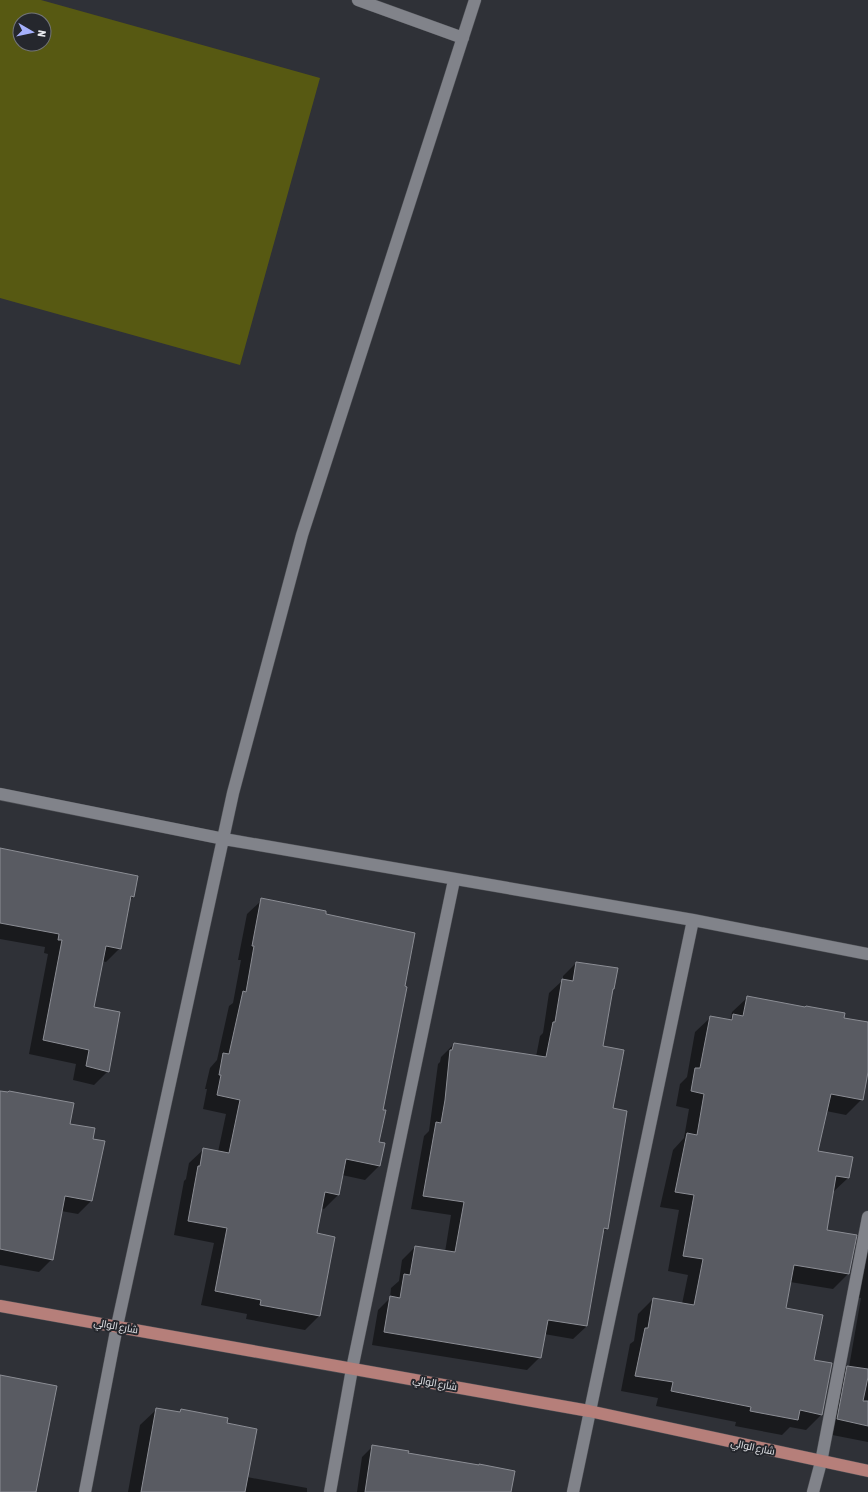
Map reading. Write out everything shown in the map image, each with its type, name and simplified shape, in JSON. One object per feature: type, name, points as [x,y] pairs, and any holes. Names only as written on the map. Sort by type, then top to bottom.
[{"type":"main road","name":"شارع الوالي","points":[[0,1306],[589,1411],[868,1471]]},
{"type":"street","points":[[358,0],[464,38]]},
{"type":"street","points":[[85,1492],[117,1326],[233,793],[302,535],[464,38],[475,0]]},
{"type":"street","points":[[0,794],[224,839],[454,880],[693,920],[868,954]]},
{"type":"street","points":[[330,1492],[352,1369],[454,880]]},
{"type":"street","points":[[573,1492],[693,920]]},
{"type":"street","points":[[813,1492],[821,1462],[868,1217]]},
{"type":"shaded area","points":[[0,0],[41,0],[320,78],[240,365],[0,298]]},
{"type":"building","points":[[0,848],[138,876],[134,897],[131,896],[121,949],[106,946],[94,1007],[120,1012],[109,1072],[86,1066],[89,1050],[43,1040],[62,940],[58,940],[59,934],[0,923]]},
{"type":"building","points":[[261,898],[326,911],[326,914],[415,933],[405,986],[407,987],[383,1110],[386,1110],[379,1142],[385,1143],[380,1166],[346,1159],[339,1195],[325,1192],[317,1233],[335,1237],[320,1316],[260,1305],[261,1300],[215,1291],[227,1228],[188,1221],[198,1166],[200,1166],[203,1148],[229,1153],[240,1100],[217,1095],[221,1075],[219,1075],[223,1053],[229,1054],[243,991],[246,992],[254,946],[252,946]]},
{"type":"building","points":[[576,962],[618,968],[603,1046],[624,1050],[613,1108],[627,1111],[608,1229],[604,1228],[587,1326],[548,1320],[541,1358],[384,1332],[390,1296],[400,1298],[404,1274],[410,1275],[415,1246],[455,1252],[464,1202],[423,1196],[436,1122],[441,1123],[450,1050],[452,1050],[454,1043],[546,1057],[553,1022],[555,1022],[562,979],[573,981]]},
{"type":"building","points":[[747,996],[845,1013],[844,1018],[868,1022],[868,1072],[863,1100],[831,1094],[818,1151],[853,1157],[849,1178],[836,1176],[827,1230],[857,1235],[849,1274],[794,1265],[786,1308],[823,1315],[814,1360],[832,1363],[822,1415],[800,1410],[798,1420],[750,1411],[751,1407],[671,1391],[673,1382],[635,1376],[645,1328],[648,1328],[653,1298],[694,1305],[703,1259],[683,1256],[694,1195],[675,1192],[687,1133],[697,1135],[704,1094],[691,1091],[695,1068],[700,1068],[710,1016],[732,1020],[733,1014],[743,1016]]},
{"type":"building","points":[[0,1091],[9,1091],[74,1103],[70,1124],[95,1128],[93,1139],[105,1141],[92,1201],[65,1196],[53,1260],[0,1249]]},
{"type":"building","points":[[847,1366],[868,1369],[868,1377],[863,1401],[868,1401],[868,1426],[837,1419]]},
{"type":"building","points":[[0,1375],[57,1386],[36,1492],[0,1492]]},
{"type":"building","points":[[156,1408],[180,1412],[181,1409],[228,1418],[227,1423],[257,1429],[245,1492],[141,1492]]},
{"type":"building","points":[[372,1445],[409,1451],[408,1453],[515,1471],[511,1492],[365,1492]]}]
